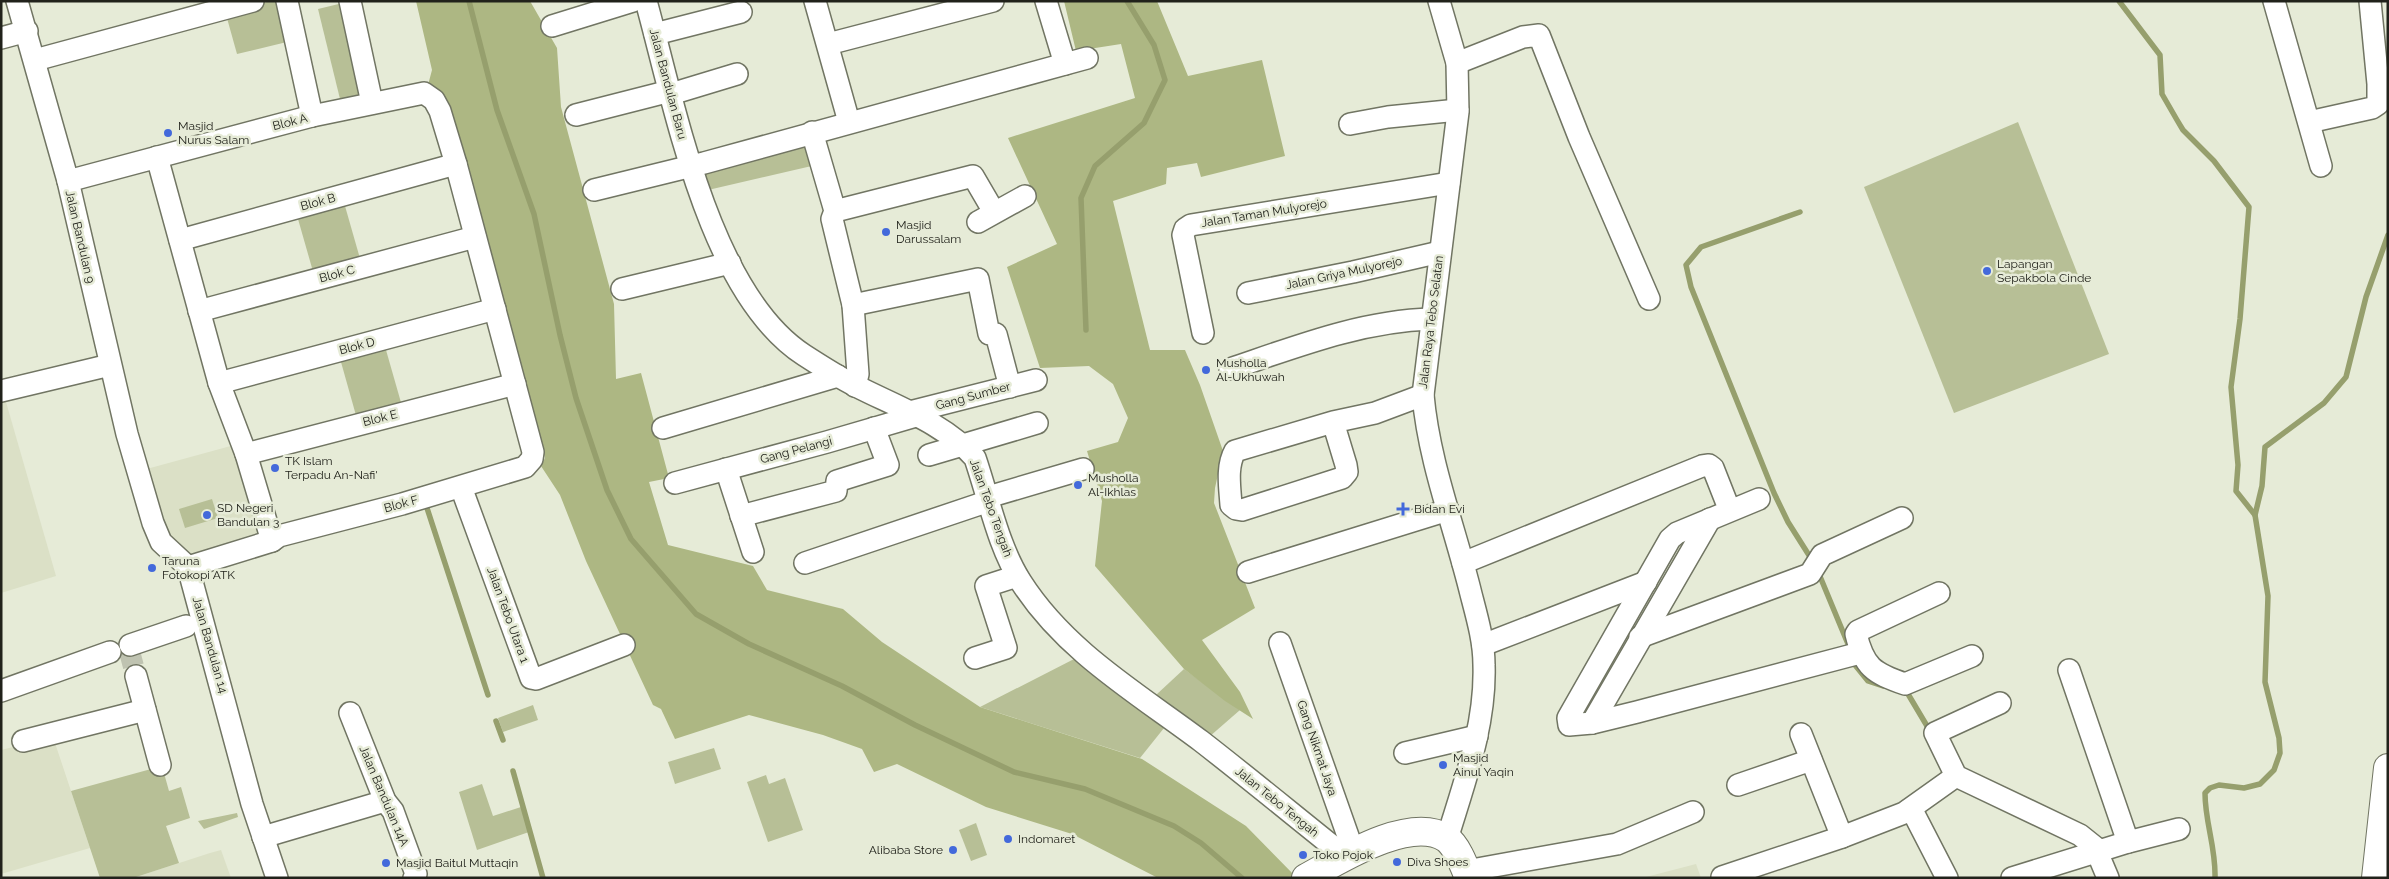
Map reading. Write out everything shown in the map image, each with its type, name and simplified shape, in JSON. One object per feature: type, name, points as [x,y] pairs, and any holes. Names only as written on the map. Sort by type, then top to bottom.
[{"type":"main road","points":[[2376,878],[2388,768]]},
{"type":"main road","points":[[1306,878],[1350,855],[1406,833],[1422,831],[1447,839],[1454,847],[1468,874]]},
{"type":"street","name":"Jalan Bandulan 9","points":[[17,1],[68,181],[110,366]]},
{"type":"street","points":[[35,60],[254,1]]},
{"type":"street","points":[[287,1],[312,116]]},
{"type":"street","points":[[350,1],[372,103]]},
{"type":"street","points":[[552,26],[633,1]]},
{"type":"street","name":"Jalan Bandulan Baru","points":[[646,1],[690,166]]},
{"type":"street","points":[[815,1],[850,122]]},
{"type":"street","points":[[828,44],[993,1]]},
{"type":"street","points":[[1046,1],[1065,64]]},
{"type":"street","name":"Jalan Raya Tebo Selatan","points":[[1439,1],[1457,63],[1458,110],[1430,320],[1423,395],[1428,439],[1464,563],[1483,644],[1484,689],[1477,736],[1447,839]]},
{"type":"street","points":[[2274,1],[2321,166]]},
{"type":"street","points":[[2309,122],[2372,108],[2378,104],[2378,84],[2370,1]]},
{"type":"street","points":[[655,34],[741,12]]},
{"type":"street","points":[[1,38],[27,31]]},
{"type":"street","points":[[1457,63],[1523,37],[1538,35],[1579,137],[1649,299]]},
{"type":"street","points":[[594,190],[690,166],[1087,58]]},
{"type":"street","points":[[576,115],[737,74]]},
{"type":"street","name":"Blok A","points":[[68,181],[312,116],[424,93],[434,100],[440,111],[456,164]]},
{"type":"street","points":[[1350,124],[1388,117],[1458,110]]},
{"type":"street","points":[[663,428],[847,381],[858,374],[853,305],[832,219],[835,211],[812,132]]},
{"type":"street","points":[[157,157],[220,383],[246,454],[272,541]]},
{"type":"street","points":[[456,164],[515,384]]},
{"type":"street","name":"Blok B","points":[[180,240],[456,164]]},
{"type":"street","name":"Jalan Tebo Tengah","points":[[690,166],[730,263],[744,290],[774,331],[802,354],[847,381],[913,414],[962,444],[975,458],[1002,542],[1017,576],[1049,620],[1124,687],[1201,741],[1350,855]]},
{"type":"street","points":[[835,211],[972,176],[986,217],[1025,196]]},
{"type":"street","name":"Jalan Taman Mulyorejo","points":[[1203,333],[1183,235],[1185,229],[1191,225],[1449,183]]},
{"type":"street","name":"Blok C","points":[[199,311],[475,237]]},
{"type":"street","name":"Jalan Griya Mulyorejo","points":[[1248,293],[1354,272],[1440,252]]},
{"type":"street","points":[[622,289],[730,263]]},
{"type":"street","points":[[853,305],[978,279],[989,334],[996,334],[1010,387]]},
{"type":"street","name":"Blok D","points":[[220,383],[495,309]]},
{"type":"street","points":[[1230,369],[1357,329],[1402,320],[1430,320]]},
{"type":"street","points":[[1,391],[110,366],[129,442],[156,535],[164,546],[188,567]]},
{"type":"street","name":"Gang Sumber","points":[[913,414],[1036,380]]},
{"type":"street","name":"Blok E","points":[[246,454],[515,384]]},
{"type":"street","name":"Blok F","points":[[188,567],[272,541],[279,536],[461,487],[525,467],[530,463],[533,452],[515,384]]},
{"type":"street","points":[[1333,422],[1346,465],[1347,472],[1342,478],[1242,510],[1236,509],[1231,505],[1229,478],[1232,457],[1235,451],[1333,422],[1375,413],[1423,395]]},
{"type":"street","name":"Gang Pelangi","points":[[675,483],[874,428],[913,414]]},
{"type":"street","points":[[929,455],[1037,423]]},
{"type":"street","points":[[741,516],[836,491],[837,480],[888,466],[874,428]]},
{"type":"street","points":[[1464,563],[1702,466],[1709,465],[1714,468],[1726,501]]},
{"type":"street","points":[[726,469],[753,552]]},
{"type":"street","points":[[805,563],[988,499],[1082,470]]},
{"type":"street","name":"Jalan Tebo Utara 1","points":[[461,487],[531,678],[536,679],[624,645]]},
{"type":"street","points":[[1760,499],[1710,519],[1670,538],[1567,722],[1572,727],[1592,723],[1860,652]]},
{"type":"street","points":[[1248,572],[1448,510]]},
{"type":"street","points":[[1610,645],[1635,646],[1810,574],[1822,555],[1902,518]]},
{"type":"street","points":[[1592,723],[1670,585],[1710,519]]},
{"type":"street","name":"Jalan Bandulan 14","points":[[188,567],[196,623],[276,878]]},
{"type":"street","points":[[974,658],[1006,648],[986,586],[1017,576]]},
{"type":"street","points":[[1483,644],[1648,578],[1670,585]]},
{"type":"street","points":[[1939,593],[1861,628],[1856,634],[1860,652],[1869,666],[1905,684],[1972,656]]},
{"type":"street","points":[[130,645],[196,623]]},
{"type":"street","name":"Gang Nikmat Jaya","points":[[1280,643],[1350,855]]},
{"type":"street","points":[[1,691],[110,652]]},
{"type":"street","points":[[2069,670],[2128,842]]},
{"type":"street","points":[[136,676],[160,765]]},
{"type":"street","points":[[2000,704],[1935,732],[1954,777],[2088,840],[2093,853],[2108,878]]},
{"type":"street","points":[[23,741],[145,710]]},
{"type":"street","name":"Jalan Bandulan 14A","points":[[350,713],[385,801],[393,811],[416,874],[414,878]]},
{"type":"street","points":[[1801,734],[1842,837]]},
{"type":"street","points":[[1405,753],[1477,736]]},
{"type":"street","points":[[1738,786],[1812,760]]},
{"type":"street","points":[[1722,877],[1842,837],[1909,810],[1954,777]]},
{"type":"street","points":[[262,837],[385,801]]},
{"type":"street","points":[[1909,810],[1915,816],[1947,878]]},
{"type":"street","points":[[1468,874],[1617,844],[1693,812]]},
{"type":"street","points":[[2012,878],[2128,842],[2179,829]]},
{"type":"shaded area","points":[[271,1],[280,1],[291,41],[237,54],[225,11]]},
{"type":"shaded area","points":[[347,2],[366,93],[340,99],[318,9]]},
{"type":"shaded area","name":"Lapangan Sepakbola Cinde","points":[[2018,122],[2109,354],[1954,413],[1864,187]]},
{"type":"shaded area","points":[[808,144],[816,165],[708,190],[703,174],[705,171]]},
{"type":"shaded area","points":[[343,199],[361,262],[314,275],[296,212]]},
{"type":"shaded area","points":[[384,343],[402,406],[357,419],[339,355]]},
{"type":"shaded area","points":[[4,395],[56,576],[1,593],[1,396]]},
{"type":"shaded area","name":"SD Negeri Bandulan 3","points":[[238,444],[265,538],[191,561],[168,542],[143,470]]},
{"type":"shaded area","points":[[212,499],[218,518],[185,528],[179,509]]},
{"type":"shaded area","points":[[1076,658],[1096,678],[1164,728],[1140,758],[980,707]]},
{"type":"shaded area","points":[[1184,669],[1240,710],[1209,737],[1156,695]]},
{"type":"shaded area","points":[[533,705],[538,720],[503,732],[498,718]]},
{"type":"shaded area","points":[[53,737],[90,848],[1,874],[1,750]]},
{"type":"shaded area","points":[[714,748],[721,769],[675,784],[668,762]]},
{"type":"shaded area","points":[[162,766],[169,791],[181,787],[190,818],[166,826],[179,863],[133,878],[100,878],[71,791]]},
{"type":"shaded area","points":[[766,775],[769,784],[785,778],[803,830],[768,842],[747,782]]},
{"type":"shaded area","points":[[482,784],[493,816],[521,807],[529,832],[477,850],[459,792]]},
{"type":"shaded area","points":[[237,813],[238,817],[204,829],[198,821]]},
{"type":"shaded area","points":[[976,823],[987,855],[971,861],[959,830]]},
{"type":"shaded area","points":[[221,850],[231,878],[133,878],[210,853]]},
{"type":"shaded area","points":[[1696,864],[1701,878],[1642,878]]},
{"type":"green space","points":[[416,1],[530,1],[557,48],[561,107],[614,304],[616,379],[641,373],[669,478],[649,482],[668,545],[753,566],[767,590],[843,609],[882,642],[980,707],[1142,759],[1246,826],[1297,878],[1158,878],[1072,834],[986,807],[897,764],[874,772],[862,749],[823,735],[749,715],[675,739],[661,709],[653,705],[586,561],[560,495],[541,466],[545,458],[523,382],[428,85],[432,70]]},
{"type":"green space","points":[[1064,1],[1157,1],[1188,76],[1262,60],[1285,156],[1201,177],[1197,163],[1167,168],[1166,184],[1113,201],[1150,350],[1185,350],[1200,385],[1223,451],[1215,488],[1214,503],[1255,608],[1202,640],[1240,692],[1253,719],[1225,701],[1184,669],[1095,566],[1102,501],[1087,451],[1118,442],[1128,418],[1113,384],[1089,366],[1040,368],[1007,267],[1057,244],[1008,138],[1135,98],[1121,44],[1076,51]]},
{"type":"waterway","points":[[469,1],[497,110],[534,214],[560,335],[576,398],[607,490],[631,539],[696,614],[749,644],[842,686],[915,725],[1014,772],[1085,789],[1174,826],[1201,843],[1242,878]]},
{"type":"waterway","points":[[1086,330],[1081,198],[1095,166],[1144,123],[1165,80],[1154,45],[1127,1]]},
{"type":"waterway","points":[[2119,1],[2160,55],[2162,94],[2183,130],[2214,161],[2249,207],[2240,319],[2231,387],[2238,465],[2236,491],[2255,515]]},
{"type":"waterway","points":[[1800,212],[1701,247],[1686,265],[1691,287],[1774,493],[1788,522],[1812,560]]},
{"type":"waterway","points":[[2215,878],[2214,856],[2205,804],[2205,793],[2210,788],[2219,785],[2244,788],[2260,784],[2274,770],[2280,753],[2279,738],[2265,682],[2268,596],[2255,515],[2262,486],[2265,447],[2324,403],[2346,377],[2366,297],[2388,235]]},
{"type":"waterway","points":[[426,505],[488,695]]},
{"type":"waterway","points":[[1819,574],[1848,644]]},
{"type":"waterway","points":[[1855,665],[1868,681],[1883,686]]},
{"type":"waterway","points":[[1901,691],[1908,694],[1930,731]]},
{"type":"waterway","points":[[496,721],[503,740]]},
{"type":"waterway","points":[[513,771],[543,878]]},
{"type":"tunnel","points":[[128,646],[136,676]]},
{"type":"place","name":"Masjid Nurus Salam","points":[[168,133]]},
{"type":"place","name":"Masjid Darussalam","points":[[886,232]]},
{"type":"place","name":"Lapangan Sepakbola Cinde","points":[[1987,271]]},
{"type":"place","name":"Musholla Al-Ukhuwah","points":[[1206,370]]},
{"type":"place","name":"TK Islam Terpadu An-Nafi'","points":[[275,468]]},
{"type":"place","name":"Musholla Al-Ikhlas","points":[[1078,485]]},
{"type":"place","name":"Bidan Evi","points":[[1403,509]]},
{"type":"place","name":"SD Negeri Bandulan 3","points":[[207,515]]},
{"type":"place","name":"Taruna Fotokopi ATK","points":[[152,568]]},
{"type":"place","name":"Masjid Ainul Yaqin","points":[[1443,765]]},
{"type":"place","name":"Indomaret","points":[[1008,839]]},
{"type":"place","name":"Alibaba Store","points":[[953,850]]},
{"type":"place","name":"Toko Pojok","points":[[1303,855]]},
{"type":"place","name":"Diva Shoes","points":[[1397,862]]},
{"type":"place","name":"Masjid Baitul Muttaqin","points":[[386,863]]}]
